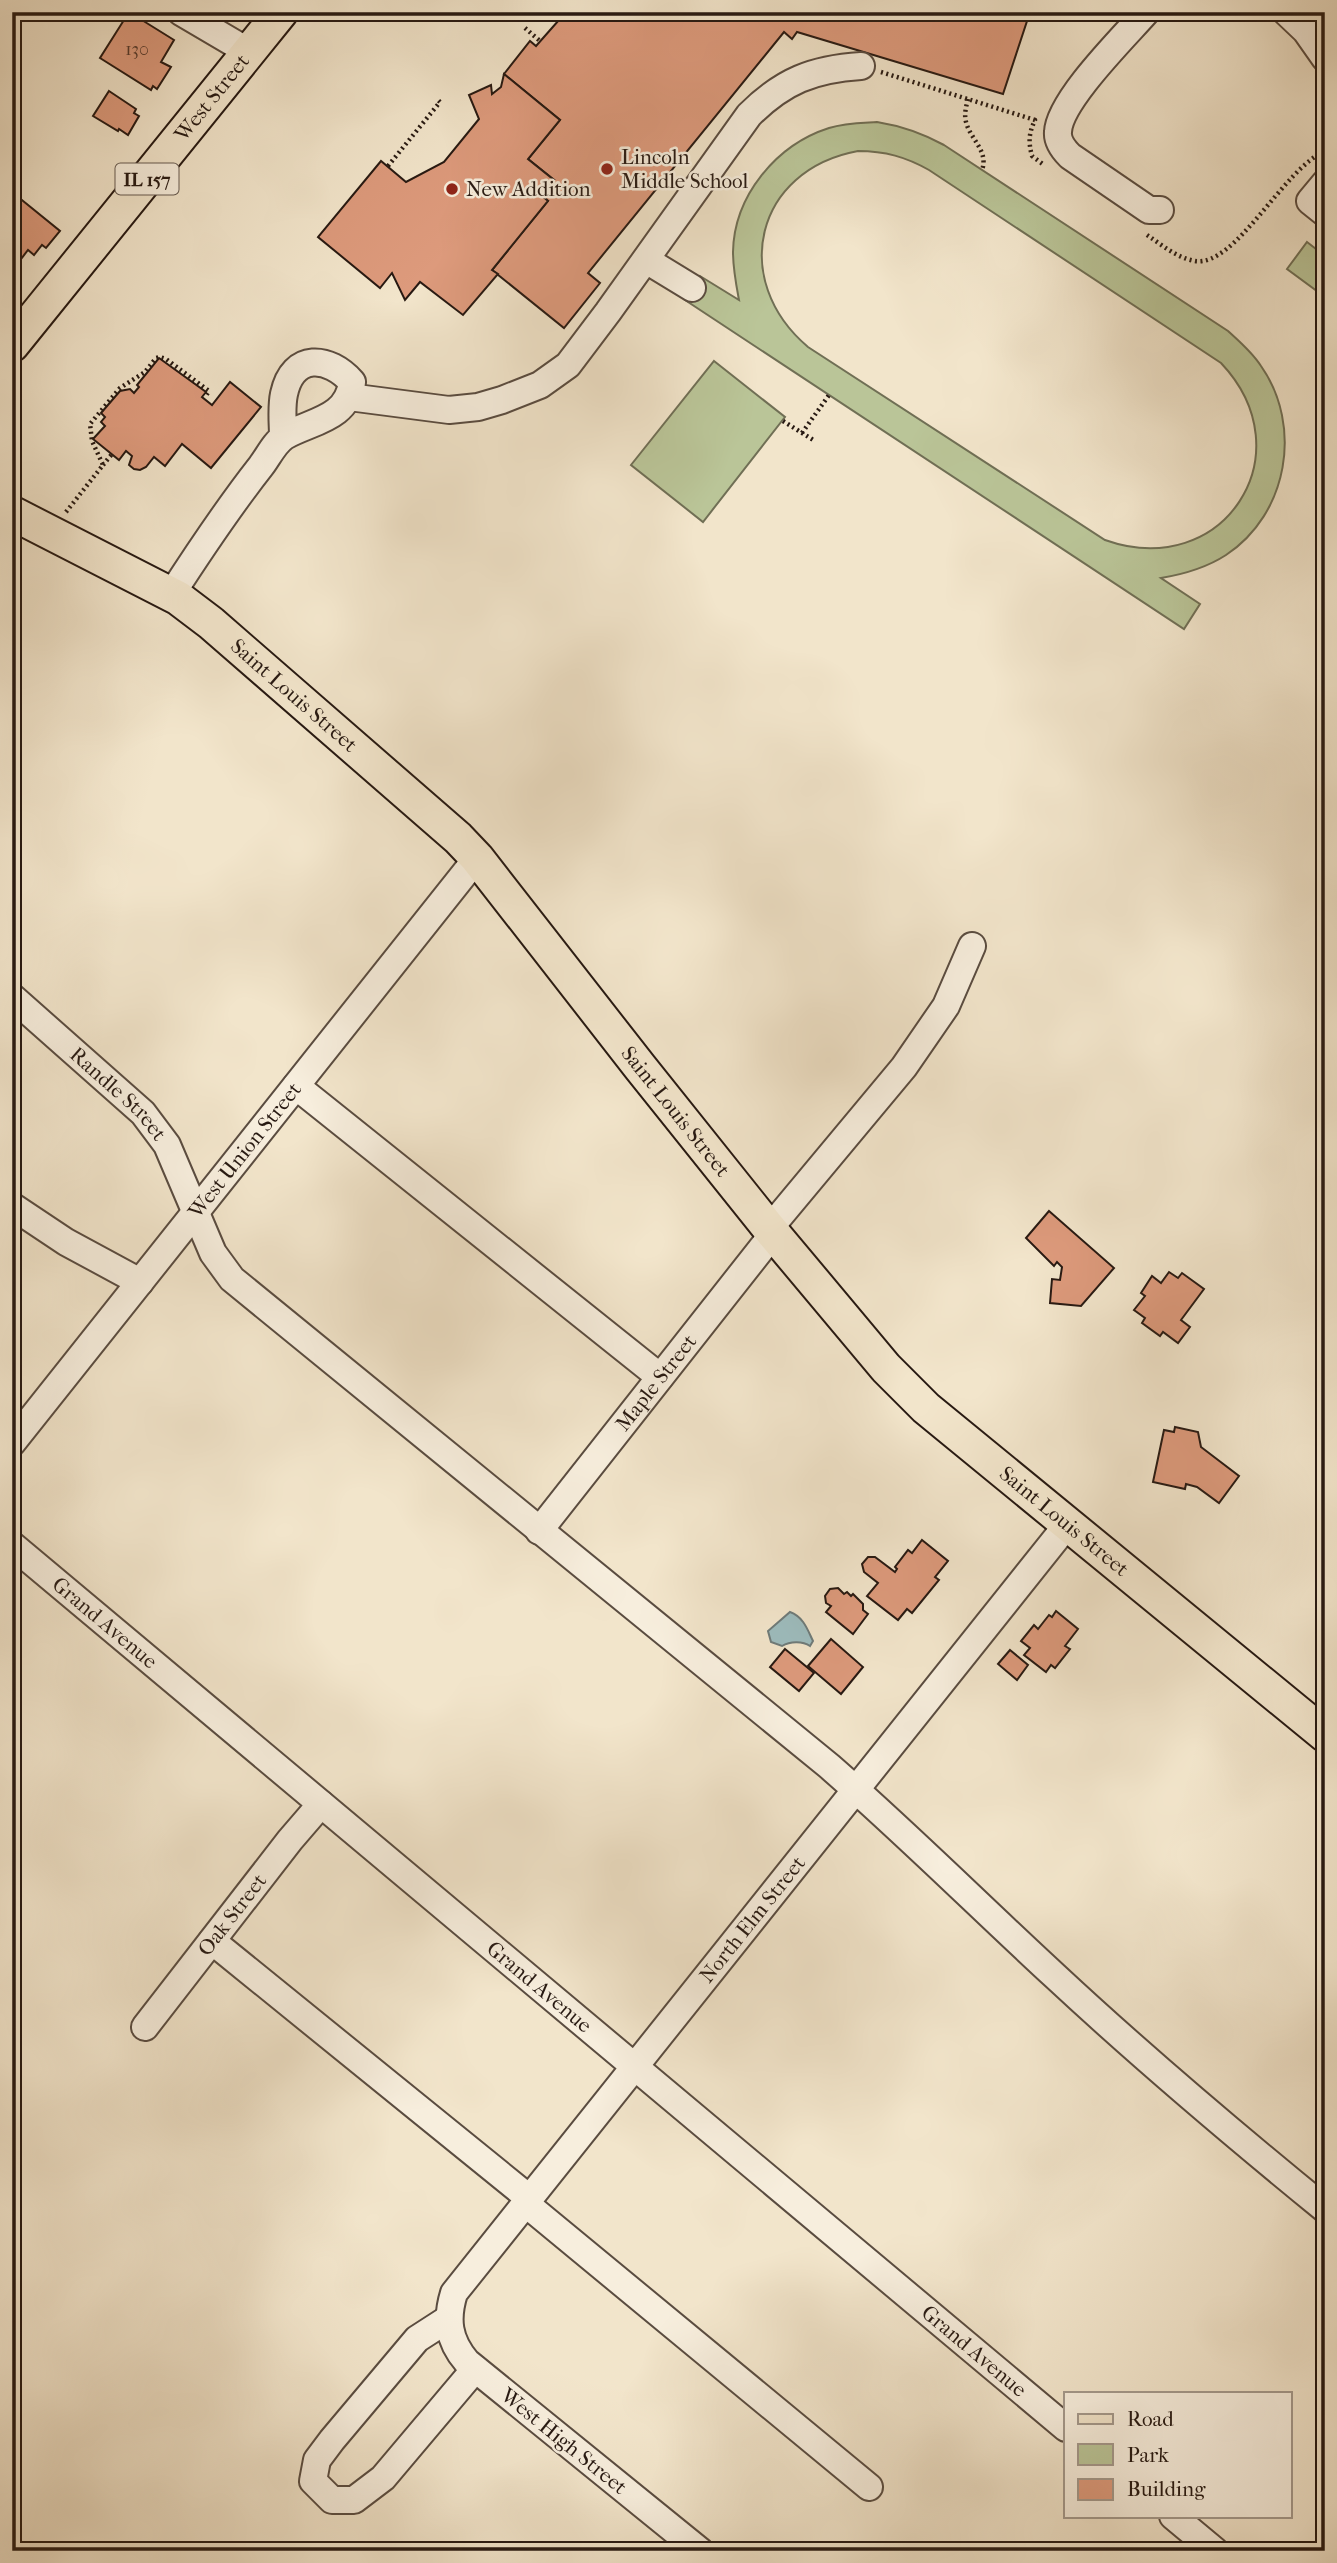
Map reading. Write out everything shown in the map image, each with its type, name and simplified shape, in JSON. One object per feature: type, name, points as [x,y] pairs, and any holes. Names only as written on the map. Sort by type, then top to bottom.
[{"type":"main road","name":"West Street","points":[[12,345],[281,12]]},
{"type":"main road","name":"Saint Louis Street","points":[[12,513],[171,595],[211,623],[458,838],[477,858],[771,1230],[886,1368],[920,1402],[1067,1525],[1325,1735]]},
{"type":"street","points":[[181,12],[249,52]]},
{"type":"street","points":[[1146,12],[1070,102],[1061,118],[1057,134],[1061,147],[1070,156],[1149,211],[1160,210]]},
{"type":"street","points":[[1286,12],[1306,31],[1325,58]]},
{"type":"street","points":[[349,397],[449,410],[490,404],[540,385],[568,365],[749,115],[769,95],[790,81],[833,68],[861,66]]},
{"type":"street","points":[[1325,183],[1310,201],[1325,213]]},
{"type":"street","points":[[646,260],[692,288]]},
{"type":"street","points":[[171,595],[216,524],[283,437],[324,421],[345,403],[352,382],[343,372],[332,365],[313,361],[302,365],[291,375],[284,393],[283,437]]},
{"type":"street","name":"West Union Street","points":[[12,1443],[477,858]]},
{"type":"street","name":"Maple Street","points":[[539,1531],[660,1377],[774,1223],[904,1067],[946,1006],[972,946]]},
{"type":"street","name":"Randle Street","points":[[12,997],[143,1113],[167,1145],[213,1253],[232,1279],[857,1791],[1055,1977],[1164,2074],[1325,2209]]},
{"type":"street","points":[[296,1086],[426,1187],[660,1377]]},
{"type":"street","points":[[12,1206],[66,1242],[140,1282]]},
{"type":"street","name":"North Elm Street","points":[[448,2319],[454,2292],[1067,1525]]},
{"type":"street","name":"Grand Avenue","points":[[12,1545],[1064,2426]]},
{"type":"street","name":"Oak Street","points":[[145,2027],[321,1804]]},
{"type":"street","points":[[212,1941],[869,2487]]},
{"type":"street","points":[[448,2319],[417,2339],[332,2440],[317,2459],[313,2481],[332,2500],[354,2500],[383,2478],[475,2369]]},
{"type":"street","name":"West High Street","points":[[448,2319],[458,2352],[475,2369],[699,2551]]},
{"type":"street","points":[[1174,2518],[1215,2551]]},
{"type":"path","points":[[525,29],[540,41]]},
{"type":"path","points":[[968,99],[966,125],[982,153],[982,170]]},
{"type":"path","points":[[388,166],[440,102],[438,100]]},
{"type":"path","points":[[103,465],[92,441],[90,424],[120,388],[145,372],[156,358],[166,359],[209,391],[205,397]]},
{"type":"path","points":[[802,433],[829,395]]},
{"type":"path","points":[[783,421],[815,441]]},
{"type":"path","points":[[66,513],[112,454]]},
{"type":"green space","points":[[877,122],[903,128],[944,145],[1228,331],[1261,366],[1274,390],[1282,415],[1285,441],[1282,468],[1275,493],[1264,517],[1247,538],[1226,555],[1195,570],[1161,578],[1200,604],[1184,629],[685,300],[700,276],[739,300],[733,258],[735,231],[750,193],[776,160],[810,136],[829,128]],"holes":[[[858,151],[895,156],[929,170],[1221,363],[1246,398],[1256,435],[1253,470],[1240,501],[1216,526],[1185,543],[1147,548],[1105,540],[808,347],[783,320],[768,291],[762,261],[765,231],[776,204],[796,180],[823,162]]]},
{"type":"green space","points":[[1307,242],[1325,256],[1325,297],[1287,269]]},
{"type":"green space","points":[[714,361],[785,417],[703,522],[631,465]]},
{"type":"water","points":[[790,1612],[799,1617],[805,1625],[813,1641],[810,1646],[796,1642],[782,1646],[771,1642],[768,1631]]},
{"type":"building","points":[[129,12],[174,40],[161,62],[171,67],[157,89],[153,86],[151,90],[100,58]]},
{"type":"building","name":"Lincoln Middle School","points":[[566,12],[1030,12],[1003,94],[797,32],[792,39],[784,32],[588,273],[600,283],[564,328],[492,270],[548,201],[541,195],[554,180],[528,159],[560,120],[504,74],[530,41],[536,46]]},
{"type":"building","name":"New Addition","points":[[504,74],[560,120],[528,159],[554,180],[541,195],[548,201],[492,270],[498,274],[463,315],[420,282],[405,300],[392,273],[380,288],[318,237],[381,161],[406,182],[444,162],[479,119],[469,95],[491,85],[492,94],[501,87]]},
{"type":"building","points":[[109,91],[136,109],[134,113],[139,116],[128,135],[93,116]]},
{"type":"building","points":[[12,192],[60,231],[46,248],[42,245],[34,255],[28,250],[21,259],[12,252]]},
{"type":"building","points":[[159,358],[206,392],[202,397],[212,405],[230,382],[261,407],[211,468],[182,444],[165,466],[154,457],[146,467],[134,469],[129,465],[132,456],[126,451],[119,460],[93,439],[105,426],[101,422],[105,417],[101,413],[120,391],[130,389],[134,393],[139,387],[137,385]]},
{"type":"building","points":[[1049,1211],[1114,1268],[1081,1306],[1050,1303],[1052,1279],[1060,1280],[1062,1267],[1057,1262],[1054,1266],[1026,1238]]},
{"type":"building","points":[[1169,1272],[1178,1278],[1182,1273],[1204,1289],[1181,1320],[1190,1327],[1178,1343],[1163,1332],[1160,1336],[1142,1323],[1145,1318],[1134,1310],[1145,1296],[1141,1293],[1152,1276],[1161,1283]]},
{"type":"building","points":[[1175,1427],[1198,1432],[1201,1447],[1239,1476],[1219,1503],[1197,1487],[1186,1484],[1185,1489],[1153,1482],[1164,1430],[1174,1432]]},
{"type":"building","points":[[922,1540],[948,1561],[935,1577],[939,1580],[912,1613],[907,1609],[898,1620],[867,1596],[878,1583],[864,1572],[862,1564],[868,1557],[875,1557],[895,1572],[895,1567],[908,1550],[912,1553]]},
{"type":"building","points":[[838,1588],[844,1594],[853,1594],[868,1614],[853,1634],[826,1612],[831,1606],[826,1603],[825,1596],[830,1589]]},
{"type":"building","points":[[1056,1611],[1078,1629],[1065,1646],[1070,1649],[1055,1668],[1051,1665],[1046,1672],[1024,1655],[1030,1648],[1021,1641],[1034,1625],[1038,1629],[1049,1615],[1052,1617]]},
{"type":"building","points":[[831,1639],[863,1667],[841,1694],[808,1666]]},
{"type":"building","points":[[785,1649],[814,1673],[799,1691],[770,1667]]},
{"type":"building","points":[[1010,1650],[1028,1665],[1017,1680],[998,1664]]},
{"type":"place","name":"Lincoln Middle School","points":[[607,169]]},
{"type":"place","name":"New Addition","points":[[452,189]]}]
